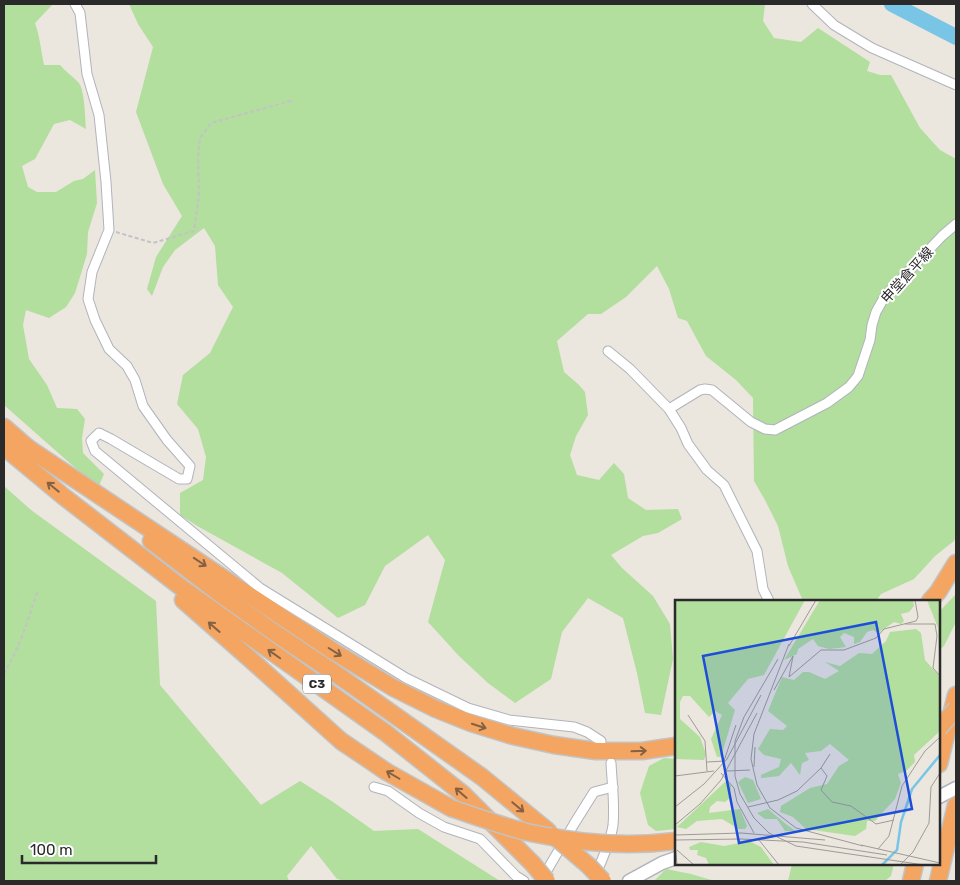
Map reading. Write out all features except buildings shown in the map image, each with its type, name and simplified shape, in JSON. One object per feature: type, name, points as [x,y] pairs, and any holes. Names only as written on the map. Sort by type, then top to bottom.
[{"type":"highway","points":[[4,427],[28,448],[220,594],[482,777],[589,866],[603,881]]},
{"type":"highway","name":"C3","points":[[4,447],[182,588],[386,733],[463,794],[533,864],[547,881]]},
{"type":"highway","points":[[28,448],[333,651],[392,687],[436,709],[471,723],[513,736],[554,745],[596,750],[642,751],[675,746]]},
{"type":"highway","name":"C3","points":[[91,517],[122,552],[183,600],[341,742],[387,772],[451,808],[531,833],[626,844],[675,841]]},
{"type":"highway","points":[[931,600],[956,563]]},
{"type":"highway","points":[[940,760],[956,695]]},
{"type":"highway","points":[[940,727],[956,710]]},
{"type":"highway","points":[[939,877],[956,805]]},
{"type":"street","points":[[75,4],[80,13],[87,74],[99,115],[109,230],[92,272],[88,299],[95,320],[109,349],[127,366],[135,380],[143,406],[167,440],[190,466],[187,479],[179,479],[99,433],[91,441],[95,451],[260,588],[406,678],[468,708],[509,720],[574,727],[587,732],[601,741]]},
{"type":"street","points":[[812,4],[834,25],[872,48],[956,85]]},
{"type":"street","name":"申堂倉平線","points":[[669,409],[700,390],[712,390],[751,422],[765,430],[775,430],[827,403],[849,387],[858,376],[870,340],[876,312],[886,296],[942,236],[956,224]]},
{"type":"street","points":[[608,351],[669,409],[688,444],[707,470],[724,484],[757,551],[763,590],[768,600]]},
{"type":"street","points":[[592,881],[613,827],[611,763]]},
{"type":"street","points":[[374,787],[388,791],[419,813],[444,827],[480,840],[516,876],[524,881]]},
{"type":"street","points":[[541,881],[594,792],[613,787]]},
{"type":"street","points":[[940,796],[956,788]]},
{"type":"street","points":[[629,881],[662,863],[675,858]]},
{"type":"path","points":[[109,230],[153,243],[194,231],[199,196],[198,158],[200,138],[211,123],[294,100]]},
{"type":"path","points":[[4,674],[22,637],[38,591]]},
{"type":"green space","points":[[4,4],[53,4],[35,23],[44,65],[60,65],[78,82],[83,97],[86,129],[70,120],[54,124],[35,159],[22,166],[28,187],[37,192],[56,192],[74,181],[83,179],[95,170],[97,203],[88,232],[87,254],[75,293],[66,307],[49,318],[26,310],[23,325],[29,359],[47,385],[57,408],[77,409],[85,419],[82,438],[83,453],[104,474],[98,488],[4,405]]},
{"type":"green space","points":[[129,4],[765,4],[763,21],[774,38],[801,42],[818,28],[870,62],[867,71],[880,75],[891,75],[920,128],[940,150],[956,159],[956,536],[954,541],[935,556],[914,579],[881,594],[877,600],[803,600],[788,566],[778,526],[754,481],[753,398],[736,380],[706,356],[687,321],[678,318],[669,289],[657,266],[626,297],[601,314],[588,314],[557,341],[564,372],[585,392],[588,415],[576,436],[570,455],[577,475],[599,480],[614,463],[624,474],[628,498],[646,510],[678,509],[682,519],[658,533],[643,536],[611,555],[622,568],[653,596],[670,624],[673,659],[661,715],[645,713],[623,618],[588,598],[562,632],[551,679],[515,703],[488,683],[459,656],[428,622],[445,560],[428,535],[385,566],[365,605],[338,618],[282,573],[180,515],[180,493],[203,480],[206,457],[198,429],[177,404],[183,375],[210,353],[233,307],[218,285],[215,246],[204,228],[175,250],[163,267],[152,296],[147,289],[156,257],[182,216],[163,184],[136,112],[153,47],[138,24]]},
{"type":"green space","points":[[4,486],[31,510],[156,601],[160,685],[261,805],[300,781],[374,831],[418,829],[500,881],[345,881],[337,879],[311,846],[287,876],[289,881],[4,881]]},
{"type":"green space","points":[[955,595],[956,622],[944,646],[940,649],[940,611]]},
{"type":"green space","points":[[664,758],[675,759],[675,829],[656,831],[648,825],[640,793],[649,766]]},
{"type":"green space","points":[[792,865],[894,865],[891,876],[885,881],[788,881]]},
{"type":"green space","points":[[666,869],[691,874],[715,881],[654,881]]},
{"type":"waterway","points":[[892,4],[956,37]]}]
